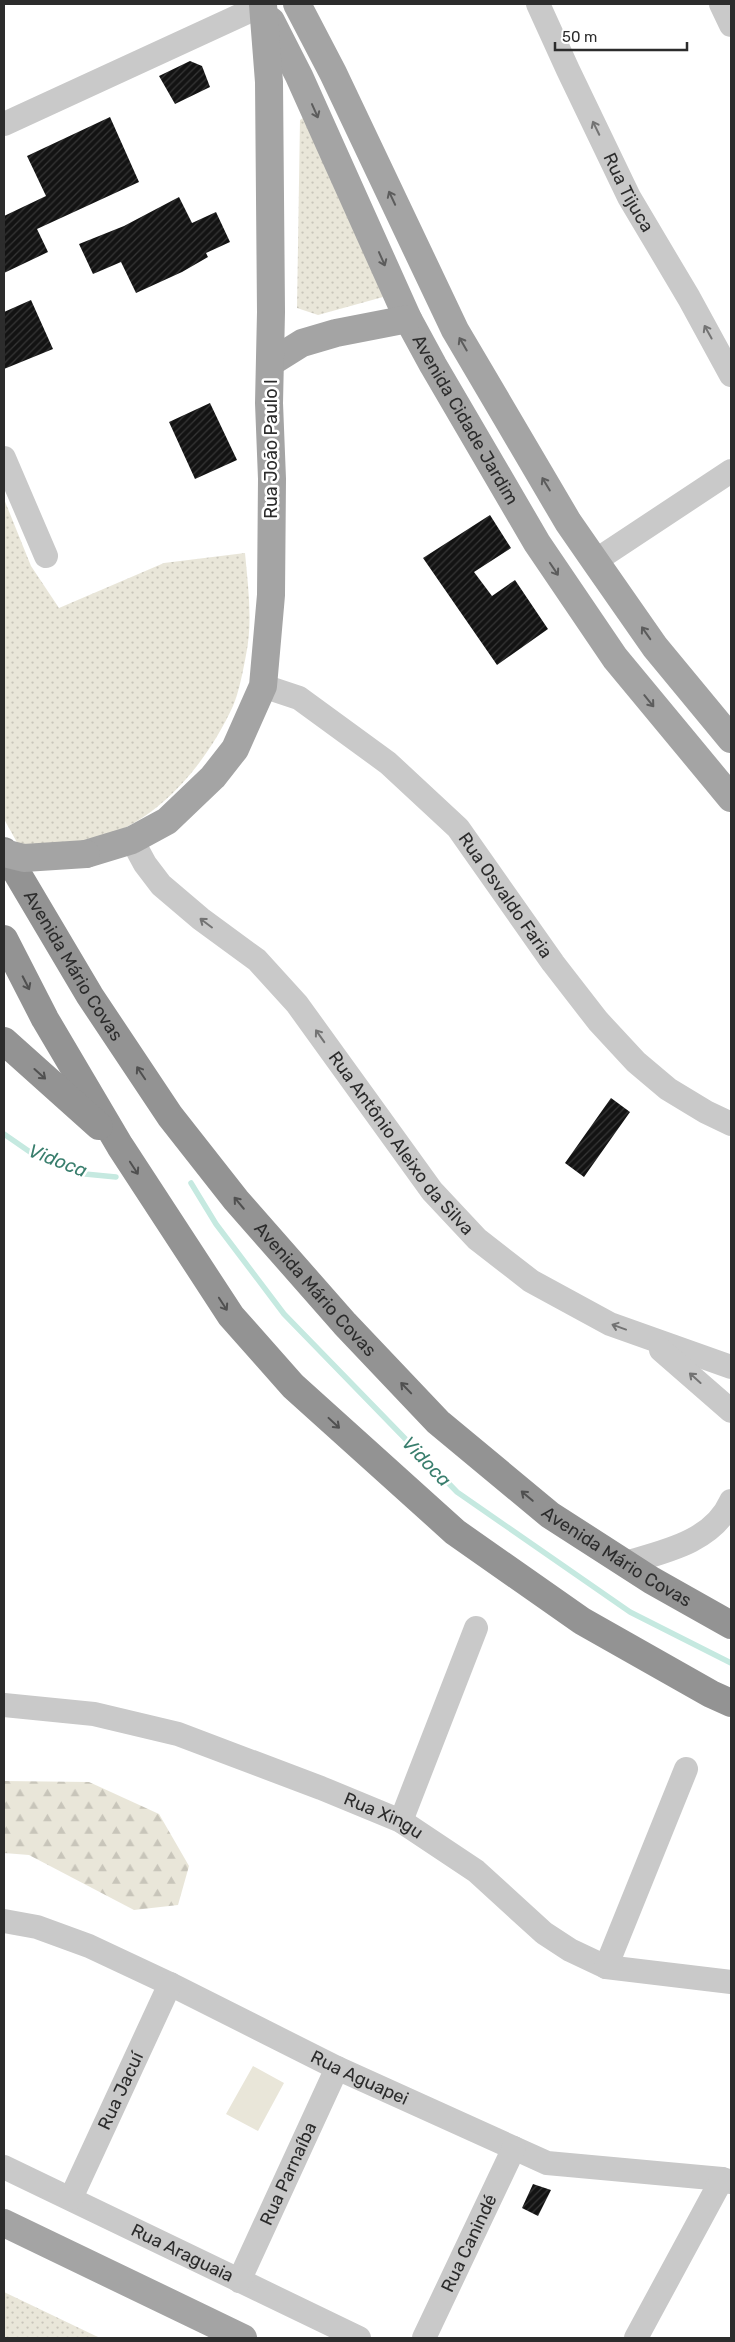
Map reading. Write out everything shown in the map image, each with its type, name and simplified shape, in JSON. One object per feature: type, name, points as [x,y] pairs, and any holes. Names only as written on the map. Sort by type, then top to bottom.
[{"type":"highway","name":"Avenida Mário Covas","points":[[4,852],[90,996],[170,1116],[242,1208],[345,1324],[438,1422],[550,1515],[625,1563],[731,1625]]},
{"type":"highway","points":[[4,939],[45,1019],[120,1146],[232,1316],[294,1386],[455,1532],[582,1620],[711,1694],[731,1703]]},
{"type":"highway","points":[[4,1040],[120,1146]]},
{"type":"main road","name":"Avenida Cidade Jardim","points":[[263,4],[299,76],[408,318],[433,365],[537,543],[615,658],[731,798]]},
{"type":"main road","name":"Rua João Paulo I","points":[[4,852],[24,858],[86,854],[132,840],[167,820],[213,777],[235,749],[263,686],[271,595],[268,82],[263,4]]},
{"type":"main road","name":"Avenida Cidade Jardim","points":[[297,4],[333,73],[455,330],[568,522],[655,647],[731,740]]},
{"type":"main road","points":[[299,76],[333,73]]},
{"type":"main road","points":[[270,363],[302,343],[336,333],[408,318]]},
{"type":"main road","points":[[537,543],[568,522]]},
{"type":"main road","points":[[4,2223],[243,2338]]},
{"type":"street","points":[[4,124],[263,4]]},
{"type":"street","name":"Rua Tijuca","points":[[538,4],[629,197],[689,298],[731,374]]},
{"type":"street","points":[[721,4],[731,25]]},
{"type":"street","points":[[4,458],[46,556]]},
{"type":"street","points":[[595,561],[731,471]]},
{"type":"street","name":"Rua Osvaldo Faria","points":[[263,686],[299,698],[388,763],[458,828],[553,963],[604,1028],[636,1062],[668,1089],[706,1112],[731,1124]]},
{"type":"street","name":"Rua Antônio Aleixo da Silva","points":[[132,840],[145,864],[161,885],[201,919],[257,960],[297,1004],[432,1191],[477,1239],[532,1281],[610,1324],[731,1367]]},
{"type":"street","points":[[644,1336],[682,1366],[730,1411]]},
{"type":"street","points":[[625,1563],[668,1551],[694,1540],[716,1524],[731,1501]]},
{"type":"street","points":[[401,1821],[476,1628]]},
{"type":"street","name":"Rua Xingu","points":[[4,1705],[94,1714],[178,1734],[321,1788],[401,1821],[476,1871],[544,1933],[570,1950],[606,1967],[731,1982]]},
{"type":"street","points":[[606,1967],[686,1769]]},
{"type":"street","name":"Rua Aguapei","points":[[4,1922],[36,1928],[89,1946],[170,1984],[337,2068],[547,2163],[726,2180]]},
{"type":"street","name":"Rua Jacuí","points":[[70,2198],[170,1984]]},
{"type":"street","name":"Rua Parnaíba","points":[[239,2281],[337,2068]]},
{"type":"street","name":"Rua Canindé","points":[[424,2338],[514,2148]]},
{"type":"street","name":"Rua Araguaia","points":[[4,2166],[360,2338]]},
{"type":"street","points":[[636,2338],[726,2180]]},
{"type":"green space","points":[[308,115],[318,117],[383,297],[318,315],[297,308],[300,120]]},
{"type":"green space","points":[[4,499],[31,566],[59,608],[164,563],[245,553],[249,630],[242,674],[233,706],[199,763],[170,796],[135,822],[105,836],[68,843],[19,846],[4,819]]},
{"type":"green space","points":[[4,1781],[89,1782],[159,1814],[189,1866],[178,1905],[134,1910],[29,1855],[4,1853]]},
{"type":"green space","points":[[253,2066],[284,2083],[258,2131],[226,2114]]},
{"type":"green space","points":[[4,2292],[100,2338],[4,2338]]},
{"type":"building","points":[[190,61],[202,66],[210,87],[175,104],[159,76]]},
{"type":"building","points":[[110,117],[139,182],[37,229],[48,252],[4,273],[4,216],[46,196],[27,156]]},
{"type":"building","points":[[179,197],[192,223],[216,212],[230,242],[206,253],[208,257],[182,272],[136,293],[121,262],[93,274],[79,244],[124,226]]},
{"type":"building","points":[[31,300],[53,349],[4,369],[4,312]]},
{"type":"building","points":[[210,403],[237,460],[195,479],[169,422]]},
{"type":"building","points":[[490,515],[511,548],[474,572],[492,596],[515,580],[548,629],[497,665],[423,558]]},
{"type":"building","points":[[611,1098],[630,1112],[584,1177],[565,1163]]},
{"type":"building","points":[[533,2184],[551,2190],[538,2216],[522,2208]]},
{"type":"waterway","name":"Vidoca","points":[[4,1134],[30,1152],[85,1174],[116,1177]]},
{"type":"waterway","name":"Vidoca","points":[[191,1183],[216,1224],[284,1314],[457,1492],[630,1612],[731,1663]]}]
